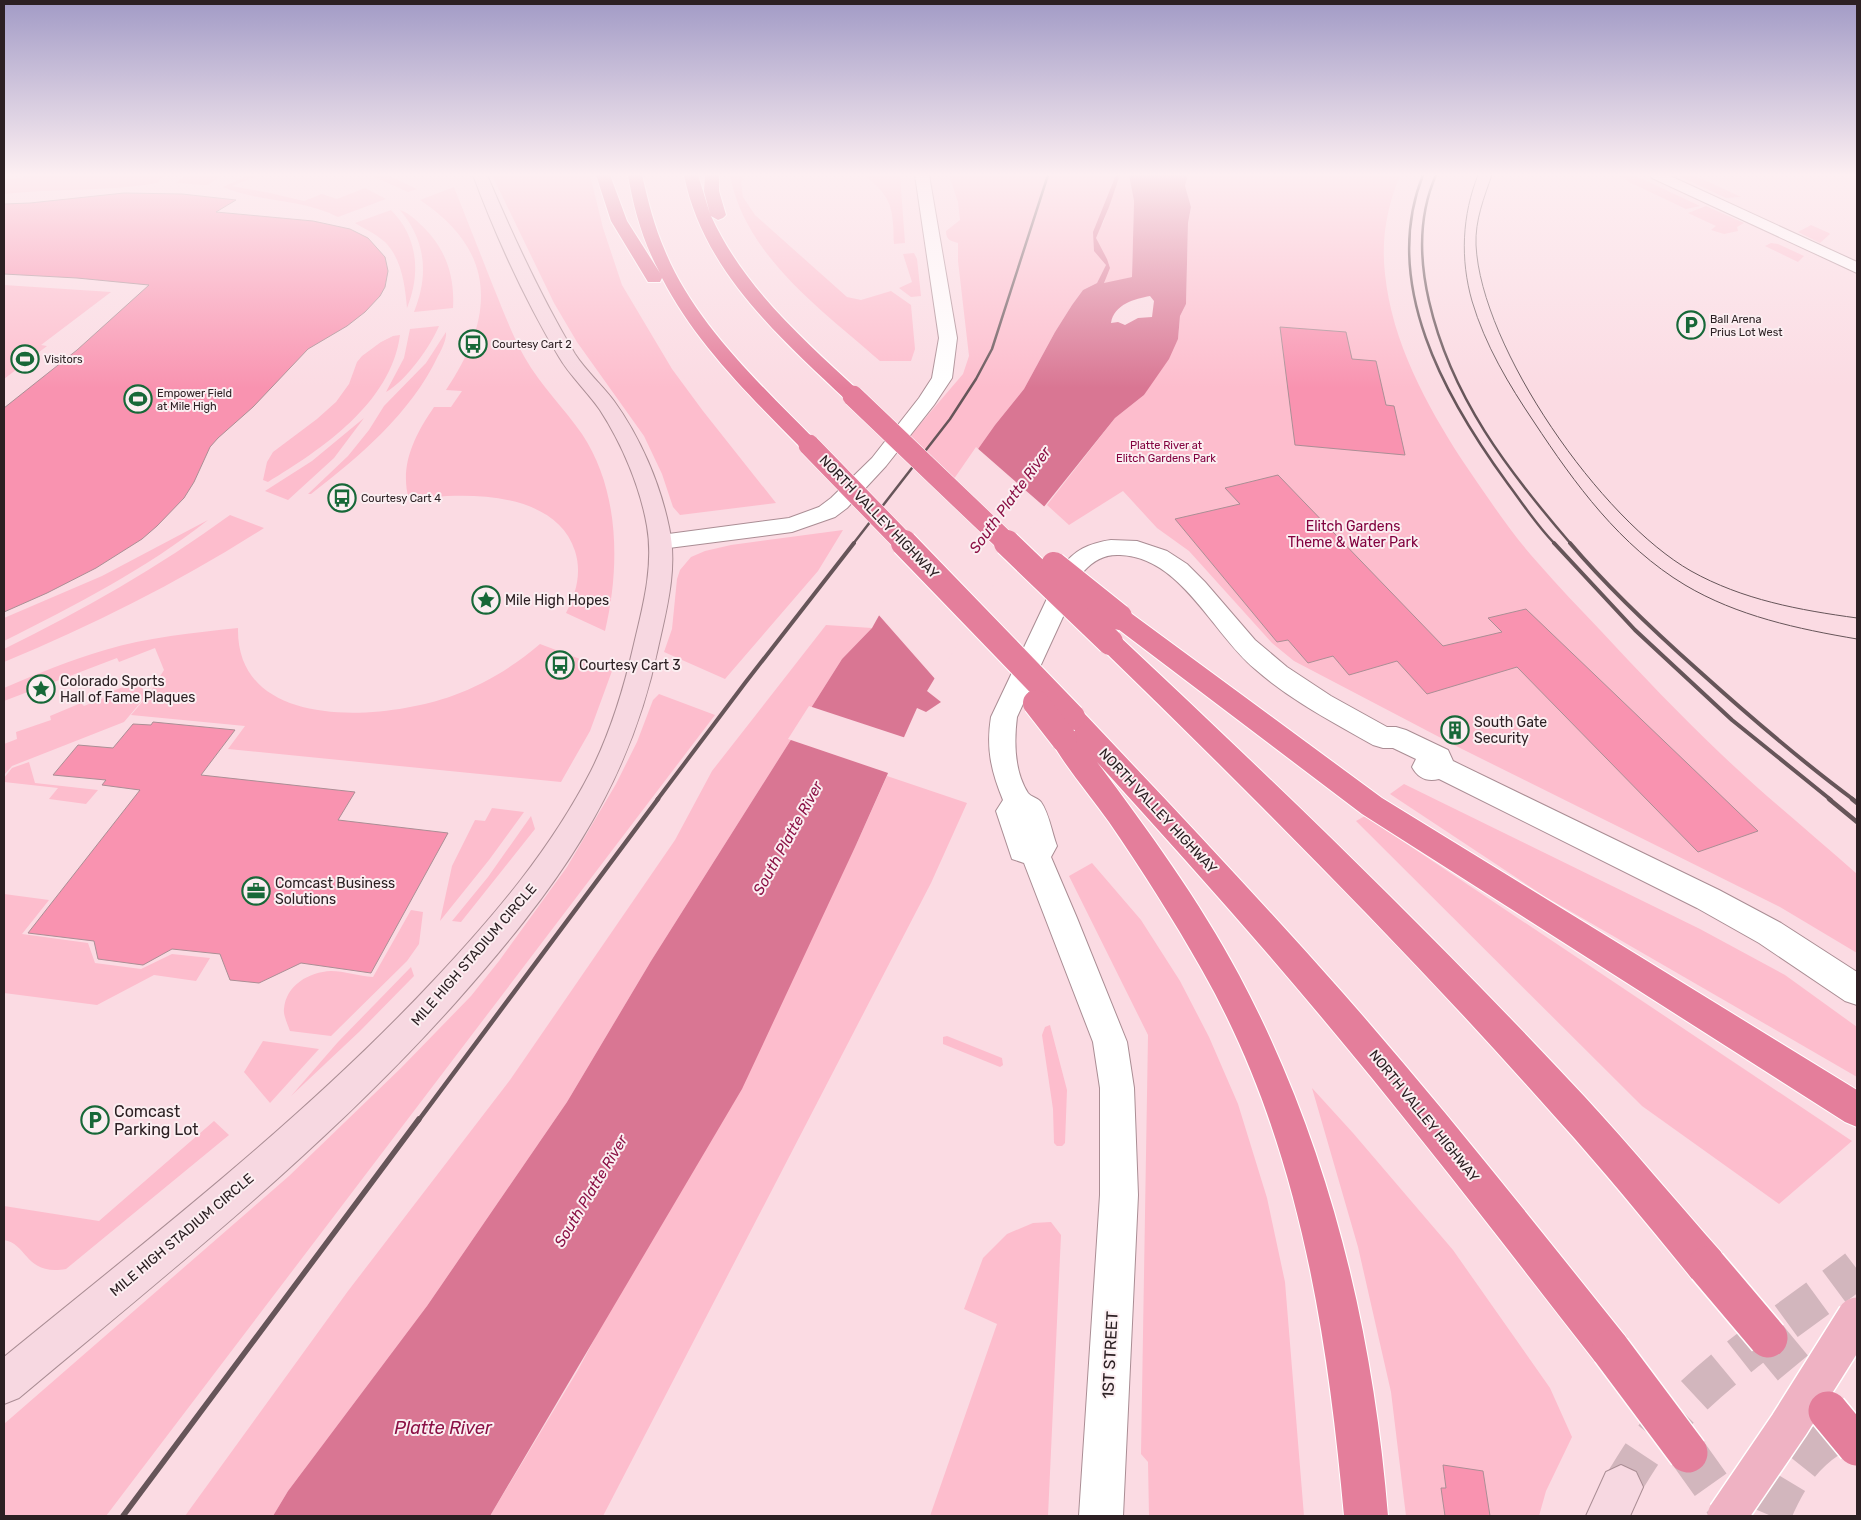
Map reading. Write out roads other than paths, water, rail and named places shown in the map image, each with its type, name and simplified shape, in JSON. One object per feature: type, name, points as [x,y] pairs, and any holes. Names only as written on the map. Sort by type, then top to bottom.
[{"type":"highway","points":[[634,246],[654,278],[702,328]]},
{"type":"highway","name":"NORTH VALLEY HIGHWAY","points":[[655,246],[669,276],[702,328],[747,381],[928,566],[1068,728],[1290,956],[1496,1204],[1611,1350],[1688,1453]]},
{"type":"highway","points":[[719,246],[744,285],[787,334],[933,470],[1115,630],[1261,787],[1440,970],[1572,1109],[1768,1338]]},
{"type":"highway","points":[[729,246],[744,285]]},
{"type":"highway","points":[[1115,630],[1372,806],[1857,1110]]},
{"type":"highway","points":[[1068,728],[1215,962],[1247,1025],[1298,1149],[1320,1224],[1337,1300],[1360,1457],[1366,1516]]},
{"type":"highway","points":[[1828,1411],[1857,1446]]},
{"type":"main road","points":[[1727,1516],[1790,1425],[1857,1317]]},
{"type":"street","name":"MILE HIGH STADIUM CIRCLE","points":[[4,1383],[230,1195],[383,1057],[436,1003],[523,902],[579,817],[603,775],[621,735],[635,697],[661,570],[661,542],[657,523],[639,466],[607,405],[574,366],[550,325],[510,246]]},
{"type":"street","points":[[661,542],[792,525],[827,512],[879,462],[927,401],[942,378],[946,367],[948,338],[933,246]]},
{"type":"street","points":[[1810,246],[1857,268]]},
{"type":"street","name":"1ST STREET","points":[[1101,1516],[1119,1195],[1117,1088],[1110,1042],[1066,927],[1035,854],[1022,850],[1010,811],[1018,802],[1002,759],[1000,737],[1004,717],[1073,570],[1084,557],[1105,548],[1136,547],[1164,557],[1180,571],[1262,662],[1301,690],[1383,738],[1387,748],[1431,770],[1442,768],[1716,903],[1770,933],[1857,990]]},
{"type":"water","name":"Platte River","points":[[1094,246],[1100,246],[1110,268],[1104,283],[1132,277],[1133,246],[1187,246],[1186,304],[1180,316],[1178,339],[1169,359],[1144,395],[1115,418],[1019,538],[927,691],[941,702],[926,712],[917,708],[856,845],[742,1089],[490,1516],[273,1516],[288,1491],[427,1306],[567,1102],[651,961],[842,659],[872,628],[949,490],[995,425],[1024,389],[1072,305],[1083,290],[1097,283],[1106,265],[1094,251]],"holes":[[[1150,296],[1154,301],[1152,317],[1138,318],[1125,325],[1118,322],[1111,323],[1116,311],[1121,307]]]},
{"type":"tunnel","points":[[1621,1487],[1655,1436],[1701,1389],[1752,1347],[1857,1269]]},
{"type":"tunnel","points":[[1768,1338],[1821,1402]]},
{"type":"tunnel","points":[[1771,1516],[1786,1485],[1814,1449],[1857,1423]]},
{"type":"tunnel","points":[[1688,1453],[1733,1516]]},
{"type":"tram line","points":[[1464,246],[1468,285],[1472,301],[1477,317],[1499,364],[1516,394],[1566,468],[1619,533],[1662,569],[1705,596],[1768,620],[1857,639]]},
{"type":"tram line","points":[[1476,246],[1483,286],[1499,332],[1522,380],[1552,428],[1585,473],[1620,513],[1656,547],[1691,571],[1711,581],[1751,597],[1793,607],[1857,618]]},
{"type":"railway","points":[[853,544],[950,419],[976,379],[992,349],[1025,246]]},
{"type":"railway","points":[[1410,246],[1409,257],[1414,298],[1426,338],[1442,377],[1462,415],[1484,450],[1530,515],[1555,544]]},
{"type":"railway","points":[[1422,246],[1423,269],[1429,301],[1439,336],[1467,401],[1504,460],[1525,489],[1571,544]]},
{"type":"railway","points":[[657,800],[854,543]]},
{"type":"railway","points":[[1554,543],[1635,630],[1732,720],[1831,800]]},
{"type":"railway","points":[[1570,543],[1616,593],[1682,656],[1775,737],[1854,800]]},
{"type":"railway","points":[[418,1121],[658,799]]},
{"type":"railway","points":[[1829,799],[1857,822]]},
{"type":"railway","points":[[1852,799],[1857,803]]},
{"type":"railway","points":[[123,1516],[419,1119]]},
{"type":"place","name":"Ball Arena Prius Lot West","points":[[1691,325]]},
{"type":"place","name":"Courtesy Cart 2","points":[[473,344]]},
{"type":"place","name":"Visitors","points":[[25,359]]},
{"type":"place","name":"Empower Field at Mile High","points":[[138,399]]},
{"type":"place","name":"Courtesy Cart 4","points":[[342,498]]},
{"type":"place","name":"Mile High Hopes","points":[[486,600]]},
{"type":"place","name":"Courtesy Cart 3","points":[[560,665]]},
{"type":"place","name":"Colorado Sports Hall of Fame Plaques","points":[[41,689]]},
{"type":"place","name":"South Gate Security","points":[[1455,730]]},
{"type":"place","name":"Comcast Business Solutions","points":[[256,891]]},
{"type":"place","name":"Comcast Parking Lot","points":[[95,1120]]},
{"type":"park label","name":"Platte River at Elitch Gardens Park","points":[[1166,451]]},
{"type":"park label","name":"Elitch Gardens Theme & Water Park","points":[[1353,534]]},
{"type":"water label","name":"South Platte River","points":[[1010,500]]},
{"type":"water label","name":"South Platte River","points":[[788,838]]},
{"type":"water label","name":"South Platte River","points":[[591,1191]]}]
